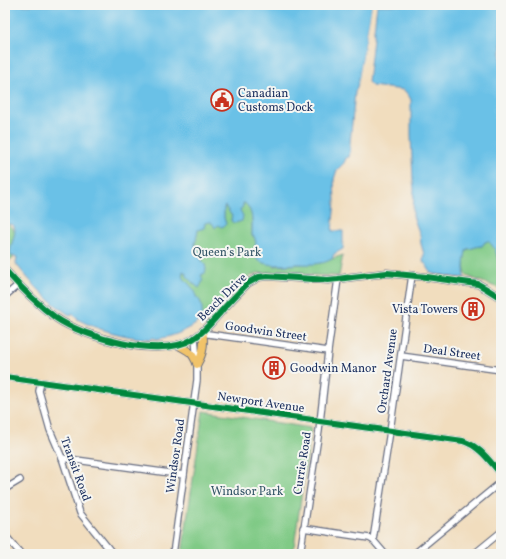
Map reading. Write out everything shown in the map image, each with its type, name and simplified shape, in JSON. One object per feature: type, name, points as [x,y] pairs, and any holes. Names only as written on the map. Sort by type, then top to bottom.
[{"type":"main road","name":"Beach Drive","points":[[5,270],[35,301],[66,324],[85,332],[120,343],[155,347],[178,345],[196,337],[248,283],[263,276],[338,279],[387,274],[412,275],[478,284],[501,298]]},
{"type":"main road","points":[[197,364],[202,356],[202,331]]},
{"type":"main road","points":[[178,345],[194,356],[197,364]]},
{"type":"street","name":"Orchard Avenue","points":[[373,540],[412,275]]},
{"type":"street","name":"Currie Road","points":[[300,554],[320,421],[338,279]]},
{"type":"street","points":[[5,296],[18,285]]},
{"type":"street","name":"Goodwin Street","points":[[202,331],[208,334],[328,351]]},
{"type":"street","name":"Windsor Road","points":[[173,554],[197,380],[196,337]]},
{"type":"street","name":"Deal Street","points":[[401,356],[501,370]]},
{"type":"street","name":"Newport Avenue","points":[[5,377],[463,441],[480,450],[501,474]]},
{"type":"street","name":"Transit Road","points":[[41,382],[39,390],[50,430],[62,458],[80,513],[113,554]]},
{"type":"street","points":[[62,458],[184,475]]},
{"type":"street","points":[[5,489],[20,480]]},
{"type":"street","points":[[414,554],[501,482]]},
{"type":"street","points":[[304,528],[340,533],[373,540],[385,554]]},
{"type":"street","points":[[474,554],[501,532]]},
{"type":"street","points":[[5,535],[21,554]]},
{"type":"green space","name":"Queen’s Park","points":[[245,202],[251,214],[252,236],[254,236],[274,266],[320,263],[343,255],[339,276],[258,273],[237,286],[206,318],[202,318],[201,303],[182,276],[183,271],[199,288],[201,275],[205,273],[205,265],[201,259],[200,252],[195,248],[198,230],[204,227],[205,223],[210,221],[216,224],[226,224],[224,218],[224,207],[225,206],[232,216],[231,220]]},
{"type":"green space","points":[[5,223],[8,224],[17,234],[13,249],[13,259],[8,261],[5,259]]},
{"type":"green space","points":[[488,241],[496,249],[497,257],[501,266],[501,290],[467,276],[465,270],[464,262],[467,249],[482,246]]},
{"type":"green space","name":"Windsor Park","points":[[203,411],[311,428],[293,554],[182,554]]},
{"type":"water","points":[[5,5],[372,5],[358,84],[355,92],[349,157],[346,158],[344,163],[337,170],[334,179],[335,202],[332,231],[343,231],[343,249],[334,254],[332,259],[317,264],[276,265],[261,262],[256,258],[254,252],[256,243],[254,236],[252,236],[252,218],[250,210],[245,203],[243,203],[240,210],[243,216],[242,221],[235,223],[232,222],[232,216],[225,206],[224,218],[226,224],[224,226],[221,227],[218,225],[215,228],[210,222],[205,223],[204,228],[198,230],[195,248],[200,252],[201,259],[206,269],[205,273],[201,275],[202,283],[199,288],[183,271],[182,276],[195,291],[196,297],[202,306],[202,318],[195,325],[185,331],[168,337],[151,339],[113,333],[94,327],[77,319],[78,318],[72,314],[71,316],[63,311],[35,286],[16,264],[17,257],[11,256],[10,252],[15,229],[13,225],[5,223]]},
{"type":"water","points":[[377,5],[501,5],[501,266],[495,250],[488,241],[482,246],[467,249],[464,261],[464,278],[431,273],[423,261],[424,254],[420,235],[413,216],[414,189],[411,136],[411,100],[404,90],[372,86],[368,82]]},
{"type":"pier","points":[[372,5],[374,5],[360,84],[358,84]]},
{"type":"cycle path","points":[[5,270],[42,307],[56,318],[85,333],[103,339],[123,344],[143,346],[162,347],[179,345],[193,339],[207,328],[229,302],[248,283],[259,277],[267,276],[328,280],[387,273],[478,284],[501,298]]},
{"type":"cycle path","points":[[5,377],[463,441],[480,451],[501,474]]},
{"type":"place","name":"Canadian Customs Dock","points":[[222,100]]},
{"type":"place","name":"Vista Towers","points":[[473,309]]},
{"type":"place","name":"Goodwin Manor","points":[[274,368]]}]
